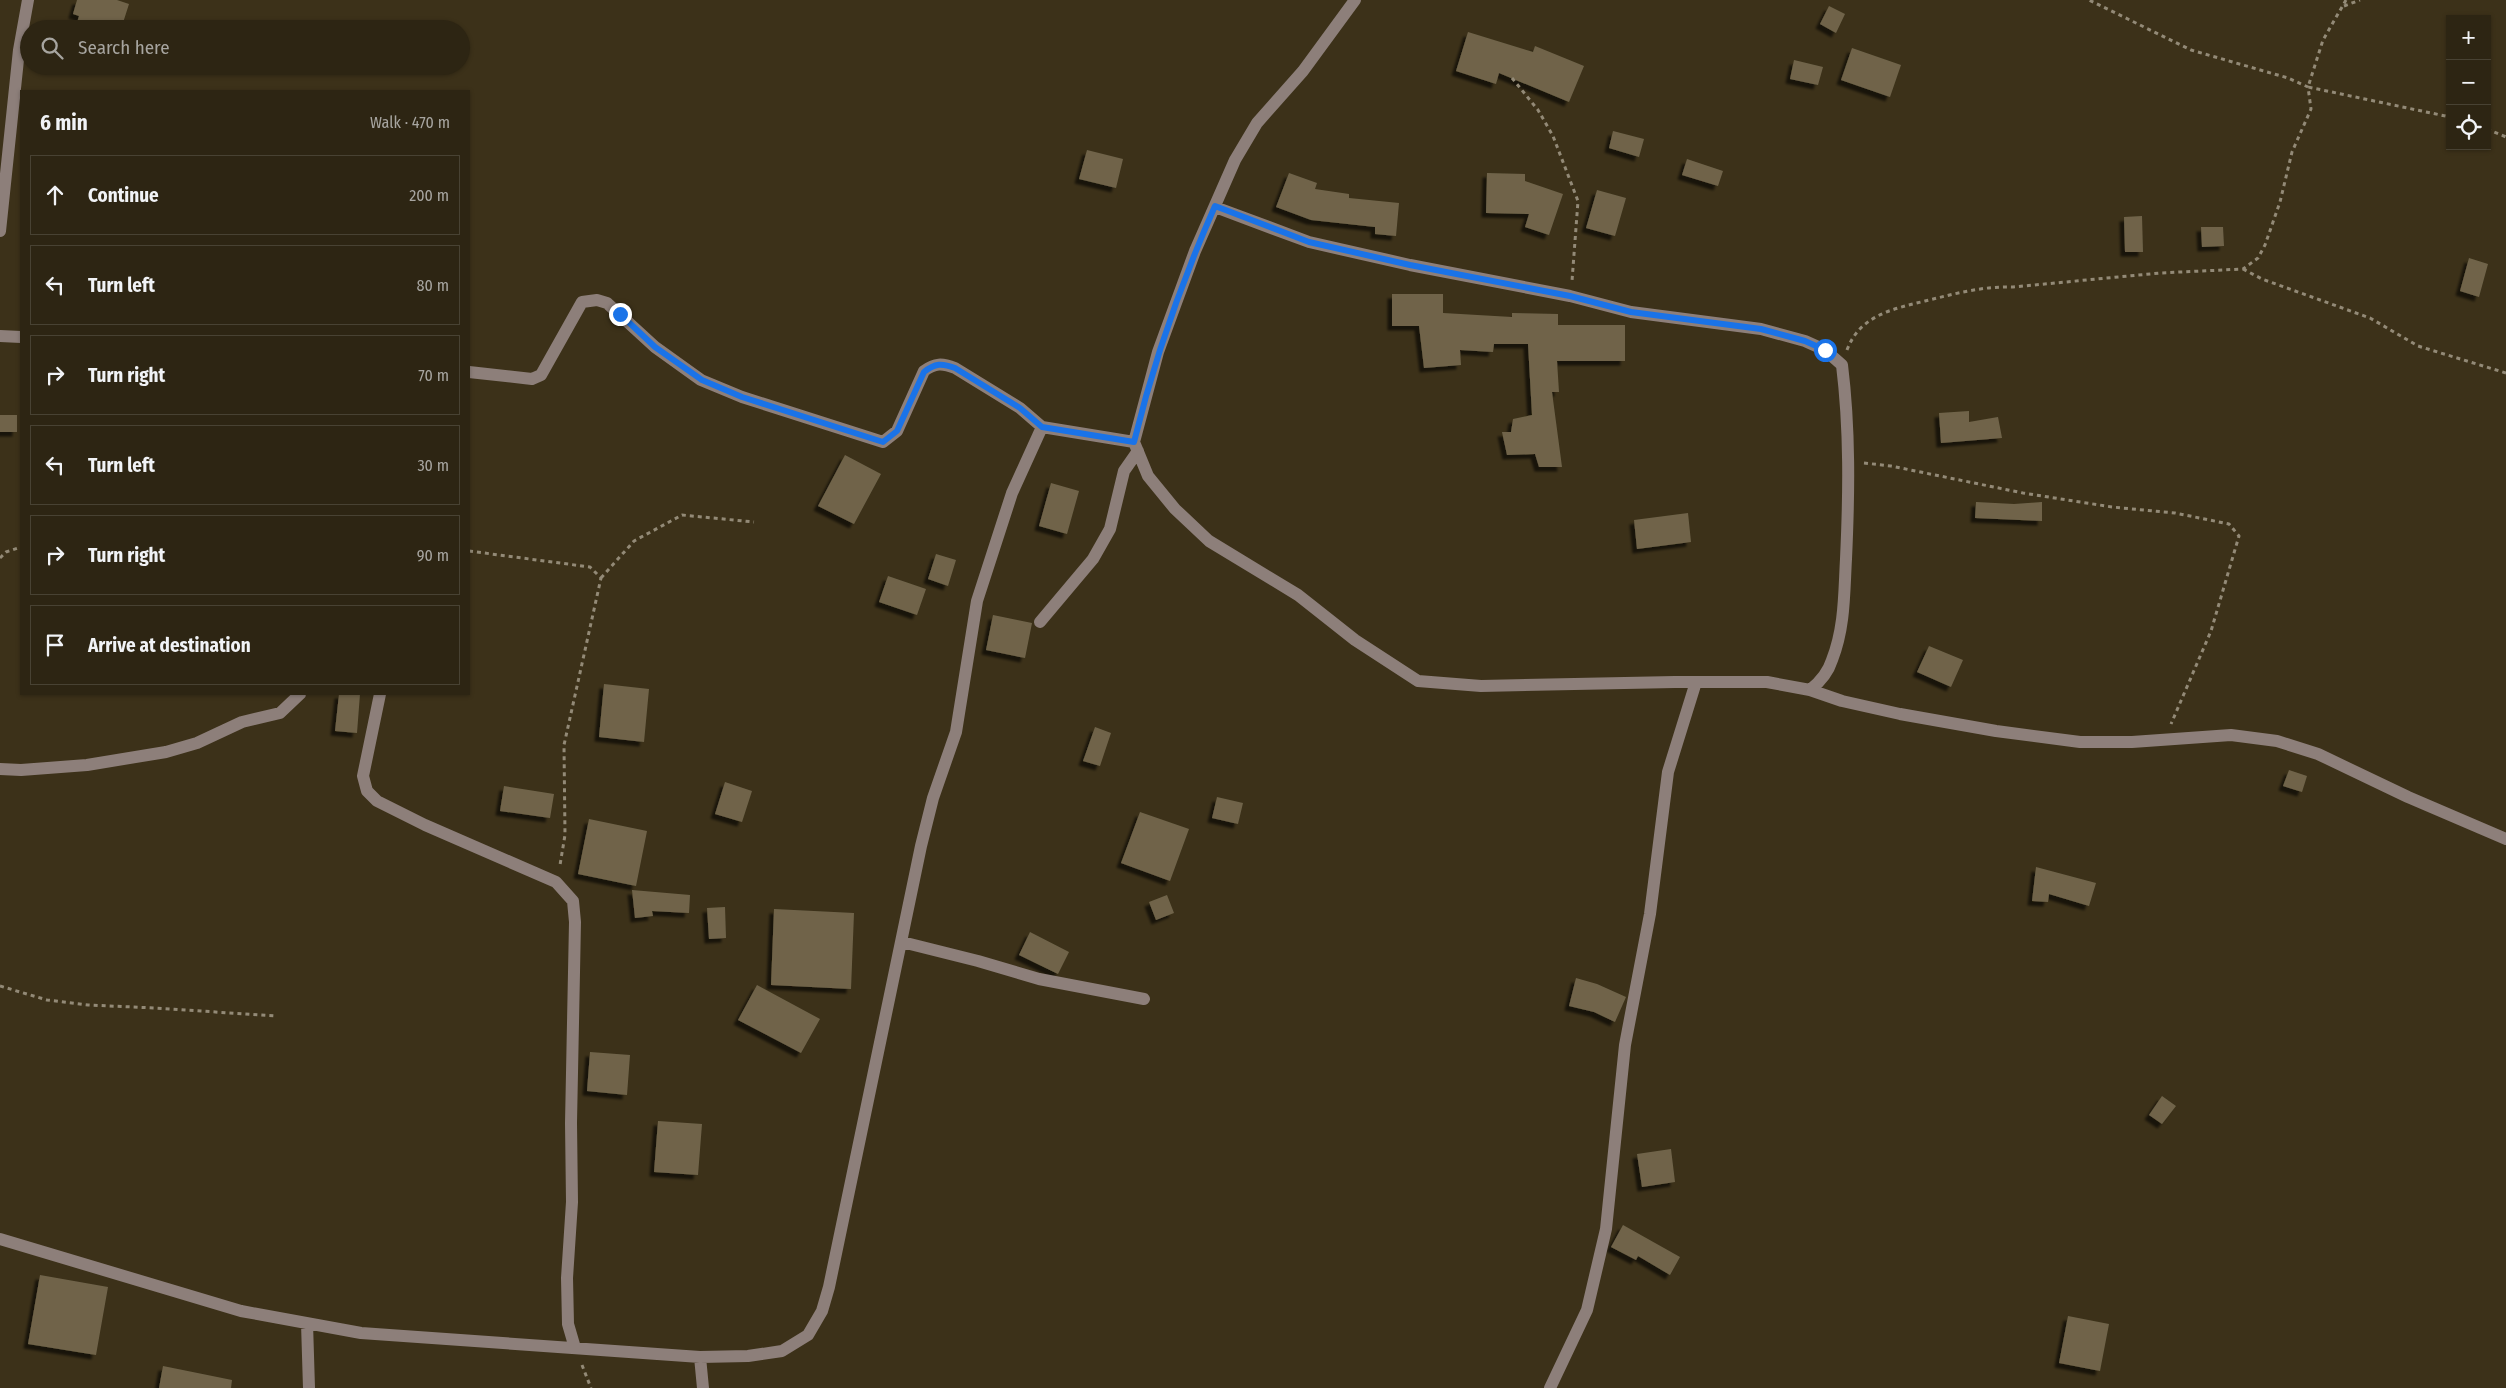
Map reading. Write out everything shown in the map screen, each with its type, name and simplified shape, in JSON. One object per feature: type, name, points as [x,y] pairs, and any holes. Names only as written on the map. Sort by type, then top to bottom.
[{"type":"street","points":[[24,20],[28,0]]},
{"type":"street","points":[[1040,622],[1093,559],[1110,529],[1124,471],[1136,446],[1158,352],[1195,251],[1235,160],[1257,123],[1303,71],[1355,0]]},
{"type":"street","points":[[0,231],[20,44]]},
{"type":"street","points":[[1215,206],[1309,242],[1410,265],[1570,296],[1631,312],[1761,329],[1805,341],[1825,350],[1842,366],[1848,424],[1849,462],[1845,608],[1832,660],[1822,680],[1810,690]]},
{"type":"street","points":[[470,372],[532,379],[541,375],[582,302],[597,300],[607,303],[655,347],[702,380],[742,397],[870,439],[883,442],[897,431],[924,372],[932,366],[943,364],[955,368],[1020,408],[1042,427],[1136,446]]},
{"type":"street","points":[[0,336],[20,337]]},
{"type":"street","points":[[0,1240],[241,1311],[361,1332],[700,1357],[748,1356],[782,1351],[808,1335],[822,1311],[933,798],[956,732],[977,601],[1012,493],[1042,427]]},
{"type":"street","points":[[1136,446],[1148,476],[1175,509],[1209,541],[1298,595],[1355,640],[1418,681],[1481,686],[1767,682],[1810,690],[1851,704],[1996,731],[2080,742],[2163,740],[2231,735],[2277,740],[2318,754],[2408,797],[2506,839]]},
{"type":"street","points":[[1550,1388],[1587,1310],[1606,1229],[1625,1045],[1650,914],[1668,772],[1696,682]]},
{"type":"street","points":[[0,768],[21,770],[87,765],[166,752],[197,743],[242,722],[280,713],[299,695]]},
{"type":"street","points":[[380,695],[363,776],[367,791],[377,801],[425,825],[556,882],[573,901],[575,922],[571,1123],[572,1202],[567,1278],[568,1324],[575,1348]]},
{"type":"street","points":[[902,942],[1039,979],[1144,999]]},
{"type":"street","points":[[307,1323],[310,1388]]},
{"type":"street","points":[[700,1357],[703,1388]]},
{"type":"path","points":[[2089,0],[2191,50],[2288,78],[2308,87],[2446,115]]},
{"type":"path","points":[[2244,269],[2258,258],[2265,244],[2280,202],[2292,152],[2311,109],[2308,87],[2323,40],[2346,0]]},
{"type":"path","points":[[2343,6],[2360,0]]},
{"type":"path","points":[[1512,78],[1538,110],[1553,136],[1578,201],[1570,296]]},
{"type":"path","points":[[2491,131],[2506,137]]},
{"type":"path","points":[[1842,366],[1852,336],[1863,325],[1882,313],[1949,293],[1997,286],[2013,287],[2160,273],[2244,269],[2262,279],[2370,318],[2418,346],[2506,373]]},
{"type":"path","points":[[1849,462],[1891,466],[2023,493],[2112,507],[2175,513],[2229,524],[2239,536],[2211,631],[2163,740]]},
{"type":"path","points":[[556,882],[565,835],[564,745],[601,578],[634,541],[682,515],[754,522]]},
{"type":"path","points":[[0,558],[6,552],[20,547]]},
{"type":"path","points":[[470,552],[590,567],[601,578]]},
{"type":"path","points":[[0,986],[47,1000],[88,1005],[276,1016]]},
{"type":"path","points":[[575,1348],[592,1388]]},
{"type":"building","points":[[77,0],[117,0],[129,4],[124,20],[78,20],[79,16],[73,14]]},
{"type":"building","points":[[1829,6],[1845,14],[1836,33],[1820,24]]},
{"type":"building","points":[[1468,32],[1533,52],[1535,46],[1584,66],[1569,102],[1499,73],[1496,84],[1456,71]]},
{"type":"building","points":[[1852,48],[1901,65],[1890,97],[1841,80]]},
{"type":"building","points":[[1794,60],[1823,67],[1818,85],[1790,79]]},
{"type":"building","points":[[1613,131],[1644,139],[1639,157],[1609,148]]},
{"type":"building","points":[[1087,150],[1123,159],[1116,188],[1079,179]]},
{"type":"building","points":[[1687,159],[1723,171],[1718,186],[1682,175]]},
{"type":"building","points":[[1289,173],[1317,183],[1315,189],[1349,194],[1349,198],[1399,203],[1396,236],[1375,234],[1375,227],[1311,220],[1276,207]]},
{"type":"building","points":[[1487,173],[1525,174],[1525,181],[1563,194],[1549,235],[1525,227],[1529,214],[1486,213]]},
{"type":"building","points":[[1597,190],[1626,198],[1615,236],[1586,228]]},
{"type":"building","points":[[2142,216],[2143,252],[2125,252],[2124,217]]},
{"type":"building","points":[[2201,227],[2223,227],[2224,246],[2202,247]]},
{"type":"building","points":[[2469,258],[2488,264],[2479,297],[2460,291]]},
{"type":"building","points":[[1392,294],[1443,294],[1443,313],[1512,317],[1512,313],[1558,314],[1558,325],[1625,325],[1625,361],[1557,361],[1559,392],[1552,392],[1562,467],[1539,467],[1535,454],[1507,455],[1502,432],[1511,432],[1513,419],[1532,415],[1528,344],[1494,344],[1493,352],[1460,350],[1461,365],[1424,368],[1419,326],[1392,326]]},
{"type":"building","points":[[1969,411],[1969,422],[1998,417],[2002,438],[1941,443],[1939,413]]},
{"type":"building","points":[[0,415],[17,415],[17,432],[0,432]]},
{"type":"building","points":[[845,455],[881,474],[854,524],[818,506]]},
{"type":"building","points":[[1051,483],[1079,491],[1067,534],[1039,526]]},
{"type":"building","points":[[1976,502],[2014,504],[2042,502],[2042,521],[1975,518]]},
{"type":"building","points":[[1688,513],[1691,542],[1637,549],[1634,520]]},
{"type":"building","points":[[936,554],[956,560],[948,586],[928,579]]},
{"type":"building","points":[[888,576],[926,589],[917,615],[879,602]]},
{"type":"building","points":[[993,615],[1032,623],[1025,658],[986,650]]},
{"type":"building","points":[[1929,646],[1963,660],[1951,687],[1917,672]]},
{"type":"building","points":[[604,684],[649,689],[644,742],[599,737]]},
{"type":"building","points":[[339,695],[360,695],[357,733],[335,731]]},
{"type":"building","points":[[1095,727],[1111,733],[1100,766],[1083,761]]},
{"type":"building","points":[[2289,770],[2307,776],[2302,792],[2283,786]]},
{"type":"building","points":[[725,782],[752,791],[742,822],[715,814]]},
{"type":"building","points":[[504,786],[554,794],[550,818],[500,811]]},
{"type":"building","points":[[1217,797],[1243,803],[1238,824],[1212,818]]},
{"type":"building","points":[[1140,812],[1189,829],[1170,881],[1121,863]]},
{"type":"building","points":[[589,819],[647,831],[636,886],[578,874]]},
{"type":"building","points":[[2036,867],[2096,883],[2089,906],[2049,894],[2048,902],[2032,901]]},
{"type":"building","points":[[632,890],[690,895],[689,913],[652,911],[653,916],[635,918]]},
{"type":"building","points":[[1167,895],[1174,913],[1156,920],[1149,902]]},
{"type":"building","points":[[725,907],[726,938],[709,939],[707,908]]},
{"type":"building","points":[[774,909],[854,913],[851,989],[771,985]]},
{"type":"building","points":[[1030,932],[1069,952],[1058,974],[1019,955]]},
{"type":"building","points":[[1576,978],[1597,984],[1626,997],[1615,1022],[1594,1012],[1569,1006]]},
{"type":"building","points":[[757,985],[820,1019],[801,1053],[738,1020]]},
{"type":"building","points":[[590,1052],[630,1055],[627,1095],[587,1091]]},
{"type":"building","points":[[2162,1096],[2176,1106],[2162,1124],[2149,1115]]},
{"type":"building","points":[[658,1121],[702,1124],[698,1175],[654,1172]]},
{"type":"building","points":[[1671,1149],[1675,1182],[1642,1187],[1637,1154]]},
{"type":"building","points":[[1623,1225],[1680,1257],[1670,1275],[1638,1256],[1636,1260],[1611,1247]]},
{"type":"building","points":[[40,1275],[108,1287],[96,1355],[28,1344]]},
{"type":"building","points":[[2068,1316],[2109,1324],[2100,1371],[2059,1363]]},
{"type":"building","points":[[163,1366],[232,1380],[231,1388],[159,1388]]},
{"type":"route","points":[[620,314],[655,347],[702,380],[742,397],[870,439],[883,442],[897,431],[924,372],[932,366],[943,364],[955,368],[1020,408],[1042,427],[1134,442],[1158,352],[1195,251],[1215,206],[1309,242],[1410,265],[1570,296],[1631,312],[1761,329],[1805,341],[1825,350]]}]
